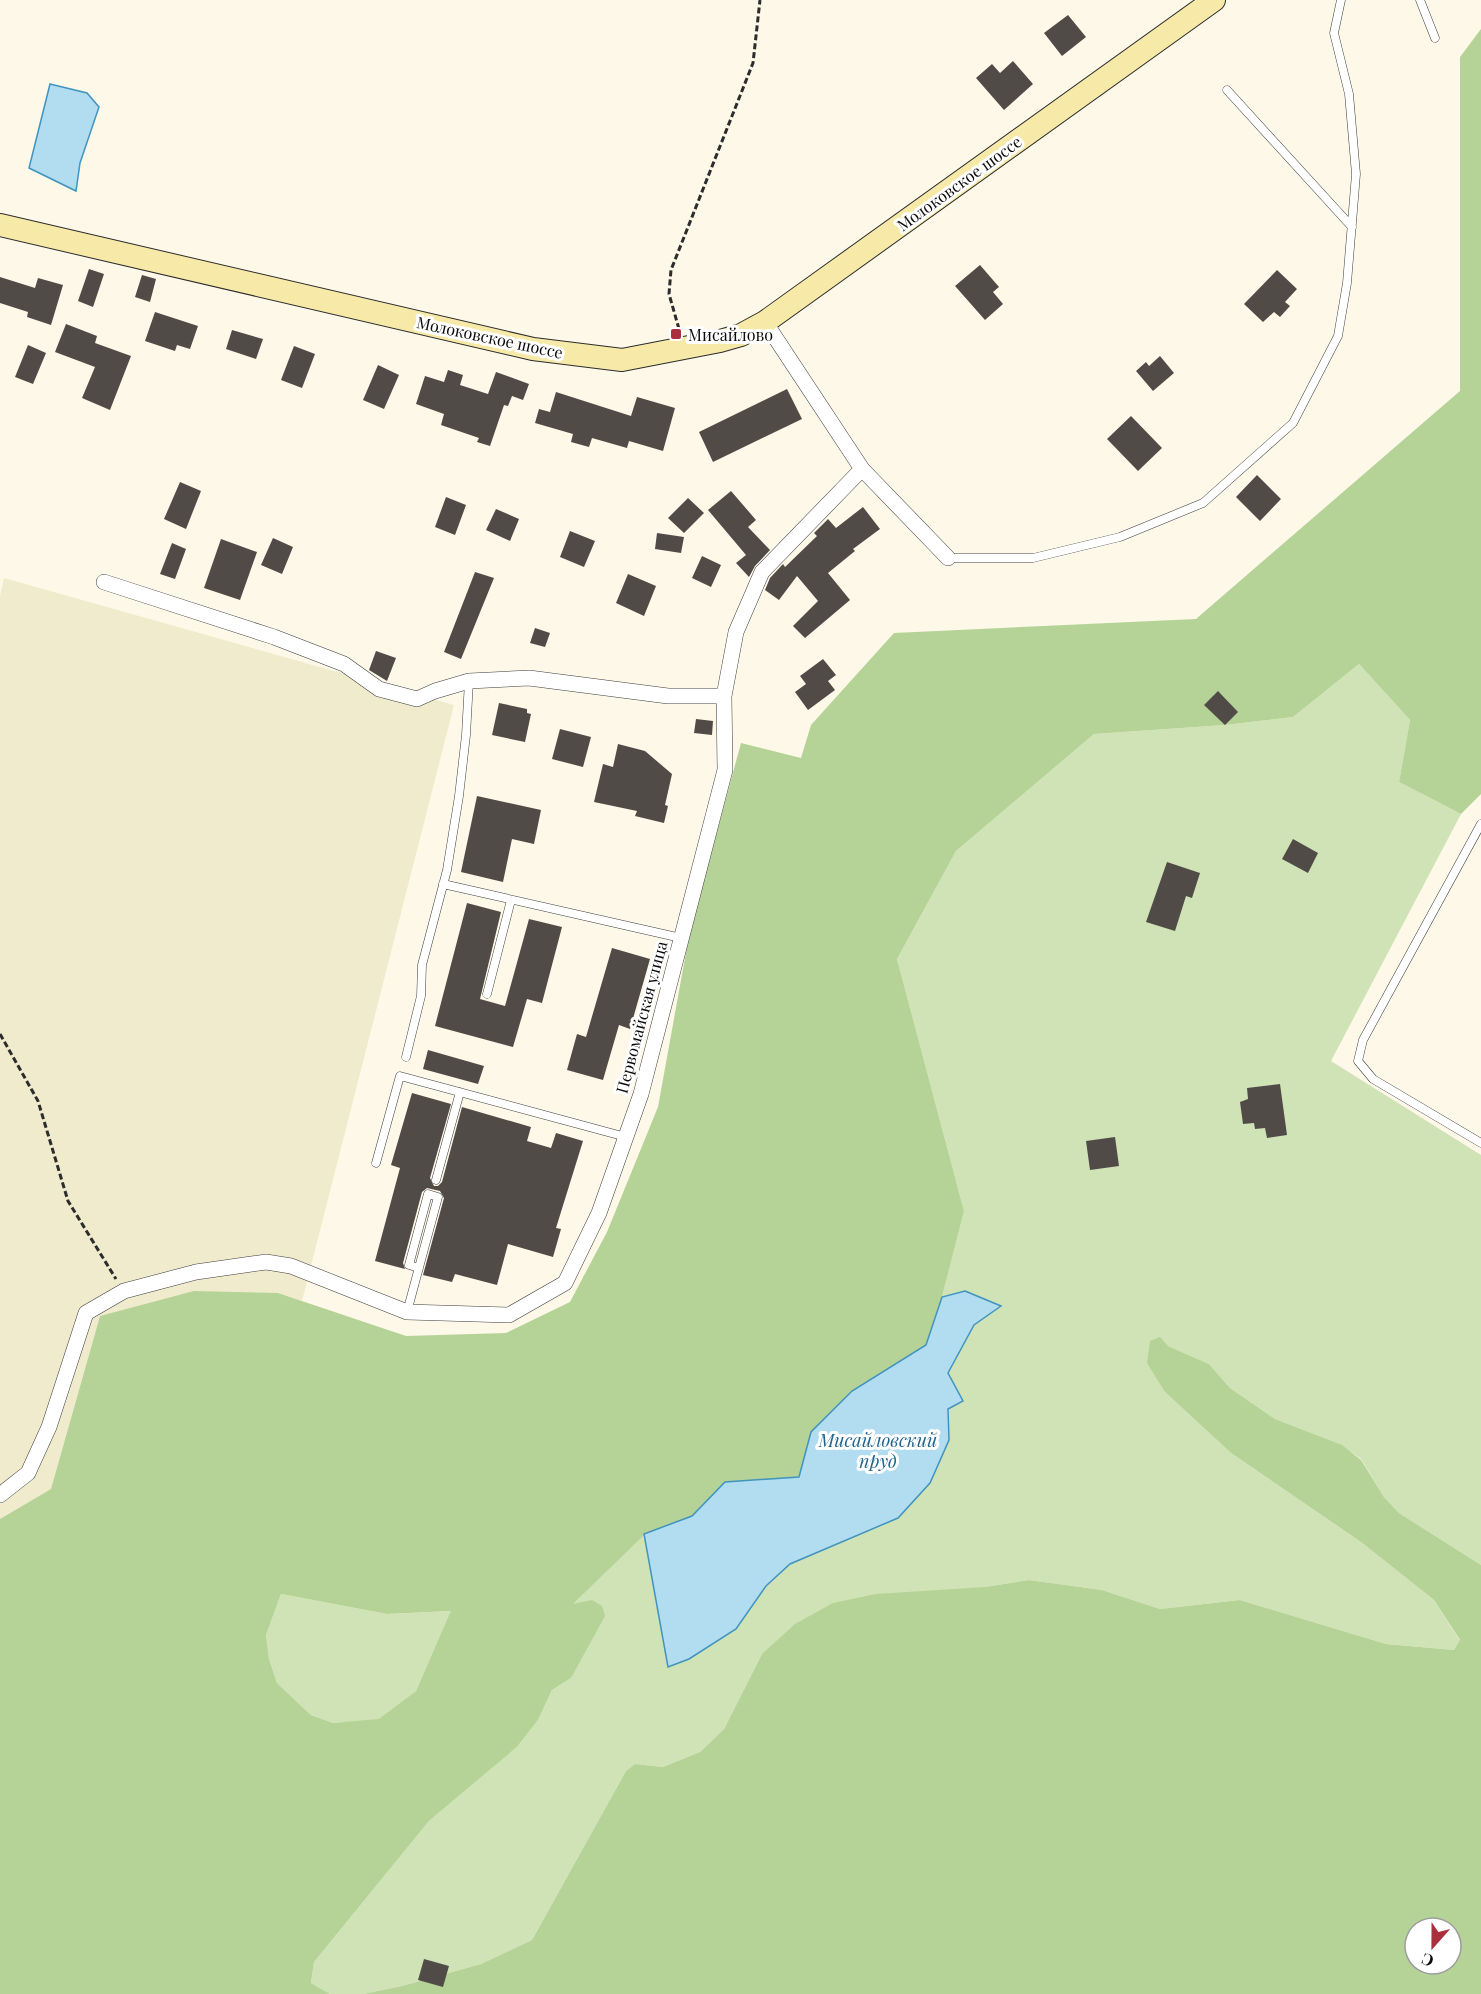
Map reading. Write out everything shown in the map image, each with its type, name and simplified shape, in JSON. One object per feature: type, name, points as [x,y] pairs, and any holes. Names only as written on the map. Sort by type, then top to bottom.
[{"type":"main road","name":"Молоковское шоссе","points":[[0,225],[534,349],[622,360],[720,341],[765,322],[1212,2]]},
{"type":"street","points":[[765,322],[862,470],[948,558]]},
{"type":"street","name":"Первомайская улица","points":[[0,1495],[28,1473],[49,1427],[86,1313],[124,1291],[196,1272],[266,1262],[291,1266],[407,1312],[509,1315],[565,1283],[599,1213],[626,1137],[640,1094],[681,938],[725,770],[724,696],[736,632],[762,572],[862,470]]},
{"type":"street","points":[[104,582],[274,637],[344,664],[379,689],[417,699],[469,681],[529,678],[668,696],[724,696]]},
{"type":"lane","points":[[948,558],[1033,558],[1120,537],[1203,503],[1293,423],[1338,336],[1347,283],[1356,174],[1349,94],[1334,33],[1341,0]]},
{"type":"lane","points":[[1420,0],[1435,38]]},
{"type":"lane","points":[[1227,90],[1352,227]]},
{"type":"lane","points":[[406,1057],[421,996],[422,965],[443,884],[459,796],[469,681]]},
{"type":"lane","points":[[1481,824],[1363,1040],[1358,1061],[1373,1079],[1481,1143]]},
{"type":"lane","points":[[443,884],[681,938]]},
{"type":"lane","points":[[487,994],[511,900]]},
{"type":"lane","points":[[376,1163],[400,1076],[626,1137]]},
{"type":"lane","points":[[436,1180],[460,1092]]},
{"type":"lane","points":[[407,1312],[419,1268],[438,1197],[428,1194],[409,1265],[419,1268]]},
{"type":"path","points":[[685,330],[678,329],[669,294],[671,270],[753,63],[760,0]]},
{"type":"path","points":[[0,1034],[38,1101],[68,1201],[124,1291]]},
{"type":"shaded area","points":[[4,578],[454,705],[302,1301],[278,1293],[100,1316],[51,1489],[0,1519],[0,596]]},
{"type":"green space","points":[[1481,29],[1481,794],[1461,814],[1399,782],[1410,720],[1359,664],[1293,717],[1225,725],[1094,734],[956,851],[897,959],[964,1211],[942,1297],[926,1345],[852,1391],[811,1432],[799,1477],[725,1482],[692,1516],[644,1535],[573,1604],[592,1600],[602,1606],[605,1616],[571,1678],[552,1690],[538,1720],[517,1747],[429,1821],[314,1962],[311,1983],[330,1994],[0,1994],[0,1519],[51,1489],[100,1316],[194,1291],[278,1293],[406,1336],[506,1333],[570,1302],[607,1232],[658,1107],[689,936],[741,743],[801,758],[811,725],[894,633],[1196,619],[1460,391],[1460,57]],"holes":[[[281,1594],[387,1614],[451,1611],[416,1691],[379,1719],[333,1723],[311,1715],[277,1683],[269,1659],[266,1635]]]},
{"type":"green space","points":[[1359,664],[1410,720],[1399,782],[1461,814],[1331,1061],[1481,1155],[1481,1565],[1399,1513],[1384,1497],[1361,1459],[1341,1445],[1275,1419],[1230,1388],[1209,1364],[1168,1346],[1165,1392],[1231,1453],[1361,1542],[1434,1600],[1460,1641],[1454,1650],[1386,1644],[1240,1600],[1160,1609],[1102,1590],[1029,1580],[985,1587],[762,1654],[724,1729],[700,1752],[663,1767],[635,1764],[626,1771],[532,1940],[481,1964],[402,1986],[363,1994],[330,1994],[311,1983],[314,1962],[429,1821],[517,1747],[538,1720],[552,1690],[571,1678],[572,1605],[644,1534],[668,1666],[736,1629],[766,1586],[790,1564],[898,1518],[949,1440],[948,1374],[974,1325],[1001,1306],[965,1291],[942,1297],[964,1211],[897,959],[956,851],[1094,734],[1225,725],[1293,717]]},
{"type":"green space","points":[[1160,1337],[1168,1346],[1209,1364],[1230,1388],[1275,1419],[1342,1445],[1361,1460],[1384,1497],[1399,1513],[1481,1565],[1481,1994],[363,1994],[402,1986],[481,1964],[532,1940],[626,1771],[635,1764],[663,1767],[700,1752],[724,1729],[762,1654],[795,1624],[833,1603],[876,1594],[985,1587],[1029,1580],[1102,1590],[1160,1609],[1240,1600],[1386,1644],[1454,1650],[1460,1640],[1434,1600],[1361,1542],[1231,1453],[1165,1392],[1147,1363],[1150,1341]]},
{"type":"green space","points":[[281,1594],[387,1614],[452,1611],[416,1691],[379,1720],[333,1723],[311,1715],[277,1683],[269,1659],[266,1635]]},
{"type":"water","points":[[50,84],[87,93],[99,107],[80,163],[76,191],[29,168]]},
{"type":"water","name":"Мисайловский пруд","points":[[965,1291],[1001,1306],[974,1325],[948,1373],[963,1401],[948,1409],[949,1440],[930,1483],[898,1518],[790,1564],[766,1586],[736,1629],[689,1659],[668,1667],[644,1534],[692,1516],[725,1482],[799,1477],[811,1432],[852,1391],[926,1345],[942,1297]]},
{"type":"building","points":[[1068,15],[1086,37],[1062,56],[1044,33]]},
{"type":"building","points":[[1013,61],[1033,84],[1004,110],[976,78],[992,64],[1000,73]]},
{"type":"building","points":[[980,265],[999,287],[993,292],[1003,304],[985,320],[955,286]]},
{"type":"building","points":[[89,269],[104,274],[93,307],[78,301]]},
{"type":"building","points":[[1277,270],[1297,289],[1285,302],[1290,306],[1280,317],[1274,312],[1263,322],[1244,304]]},
{"type":"building","points":[[142,275],[156,279],[150,302],[135,297]]},
{"type":"building","points":[[0,277],[35,288],[38,278],[63,285],[51,325],[27,317],[28,312],[0,303]]},
{"type":"building","points":[[155,312],[198,326],[190,349],[177,345],[175,351],[145,341]]},
{"type":"building","points":[[66,324],[97,336],[95,343],[131,356],[110,410],[82,398],[95,367],[55,352]]},
{"type":"building","points":[[232,330],[263,339],[256,359],[226,349]]},
{"type":"building","points":[[28,345],[46,353],[33,384],[15,377]]},
{"type":"building","points":[[294,346],[315,354],[302,388],[281,380]]},
{"type":"building","points":[[1160,356],[1174,373],[1153,391],[1136,371],[1146,362],[1149,366]]},
{"type":"building","points":[[378,365],[399,375],[384,409],[363,400]]},
{"type":"building","points":[[448,370],[463,375],[460,385],[488,394],[496,372],[529,384],[523,400],[512,396],[508,406],[504,405],[490,446],[477,442],[479,438],[441,425],[444,414],[416,404],[425,376],[444,382]]},
{"type":"building","points":[[787,389],[802,419],[713,462],[699,432]]},
{"type":"building","points":[[556,392],[631,416],[637,397],[675,408],[663,451],[629,441],[627,448],[592,438],[589,447],[571,442],[573,434],[535,423],[539,409],[550,412]]},
{"type":"building","points":[[1131,416],[1162,448],[1138,471],[1107,439]]},
{"type":"building","points":[[1257,475],[1281,499],[1260,521],[1236,497]]},
{"type":"building","points":[[180,482],[201,491],[186,529],[164,519]]},
{"type":"building","points":[[731,491],[756,520],[748,527],[770,550],[755,566],[749,577],[736,563],[746,555],[708,510]]},
{"type":"building","points":[[446,497],[466,505],[455,535],[435,527]]},
{"type":"building","points":[[688,498],[704,513],[684,533],[668,518]]},
{"type":"building","points":[[863,507],[880,529],[853,549],[855,551],[828,573],[850,600],[805,638],[793,626],[818,601],[797,576],[779,600],[765,590],[770,578],[817,536],[814,533],[828,519],[836,528]]},
{"type":"building","points":[[496,509],[519,519],[510,541],[486,530]]},
{"type":"building","points":[[570,531],[595,541],[584,567],[560,557]]},
{"type":"building","points":[[657,533],[684,537],[681,553],[655,549]]},
{"type":"building","points":[[273,538],[293,547],[282,574],[261,565]]},
{"type":"building","points":[[221,539],[257,552],[240,600],[204,588]]},
{"type":"building","points":[[172,543],[186,549],[175,579],[160,574]]},
{"type":"building","points":[[702,556],[721,565],[711,587],[692,578]]},
{"type":"building","points":[[475,572],[494,578],[461,659],[444,652]]},
{"type":"building","points":[[628,574],[656,586],[644,616],[616,603]]},
{"type":"building","points":[[535,628],[550,633],[545,647],[530,643]]},
{"type":"building","points":[[376,651],[396,658],[387,681],[369,670]]},
{"type":"building","points":[[823,659],[836,675],[828,681],[835,690],[808,710],[795,692],[806,684],[800,676]]},
{"type":"building","points":[[1218,691],[1238,712],[1225,725],[1204,705]]},
{"type":"building","points":[[499,703],[527,709],[527,713],[531,714],[525,742],[492,735]]},
{"type":"building","points":[[696,719],[713,721],[712,735],[694,733]]},
{"type":"building","points":[[560,729],[591,737],[583,767],[552,759]]},
{"type":"building","points":[[618,744],[645,751],[672,774],[665,805],[668,806],[664,823],[635,816],[637,811],[594,802],[603,764],[613,767]]},
{"type":"building","points":[[477,796],[541,810],[534,844],[512,839],[503,882],[461,872]]},
{"type":"building","points":[[1293,839],[1318,853],[1308,873],[1282,859]]},
{"type":"building","points":[[1167,862],[1200,873],[1192,898],[1186,896],[1175,931],[1146,922]]},
{"type":"building","points":[[467,903],[501,912],[480,999],[505,1006],[529,919],[562,927],[542,1003],[527,999],[513,1047],[435,1026]]},
{"type":"building","points":[[612,948],[650,959],[630,1029],[619,1025],[603,1080],[567,1070],[577,1034],[586,1037]]},
{"type":"building","points":[[428,1050],[484,1066],[478,1084],[423,1069]]},
{"type":"building","points":[[1280,1084],[1287,1135],[1267,1138],[1265,1128],[1255,1129],[1254,1123],[1243,1124],[1240,1102],[1248,1099],[1247,1088]]},
{"type":"building","points":[[412,1093],[451,1104],[430,1178],[434,1186],[442,1182],[462,1107],[531,1127],[527,1141],[551,1148],[556,1133],[583,1141],[556,1228],[561,1229],[553,1257],[508,1244],[497,1285],[455,1274],[452,1282],[423,1275],[444,1198],[440,1191],[427,1188],[422,1192],[403,1263],[405,1269],[375,1261],[400,1168],[391,1165]]},
{"type":"building","points":[[1115,1137],[1119,1166],[1090,1170],[1086,1141]]},
{"type":"building","points":[[424,1959],[449,1966],[443,1987],[418,1980]]},
{"type":"place","name":"Мисайлово","points":[[676,334]]}]
